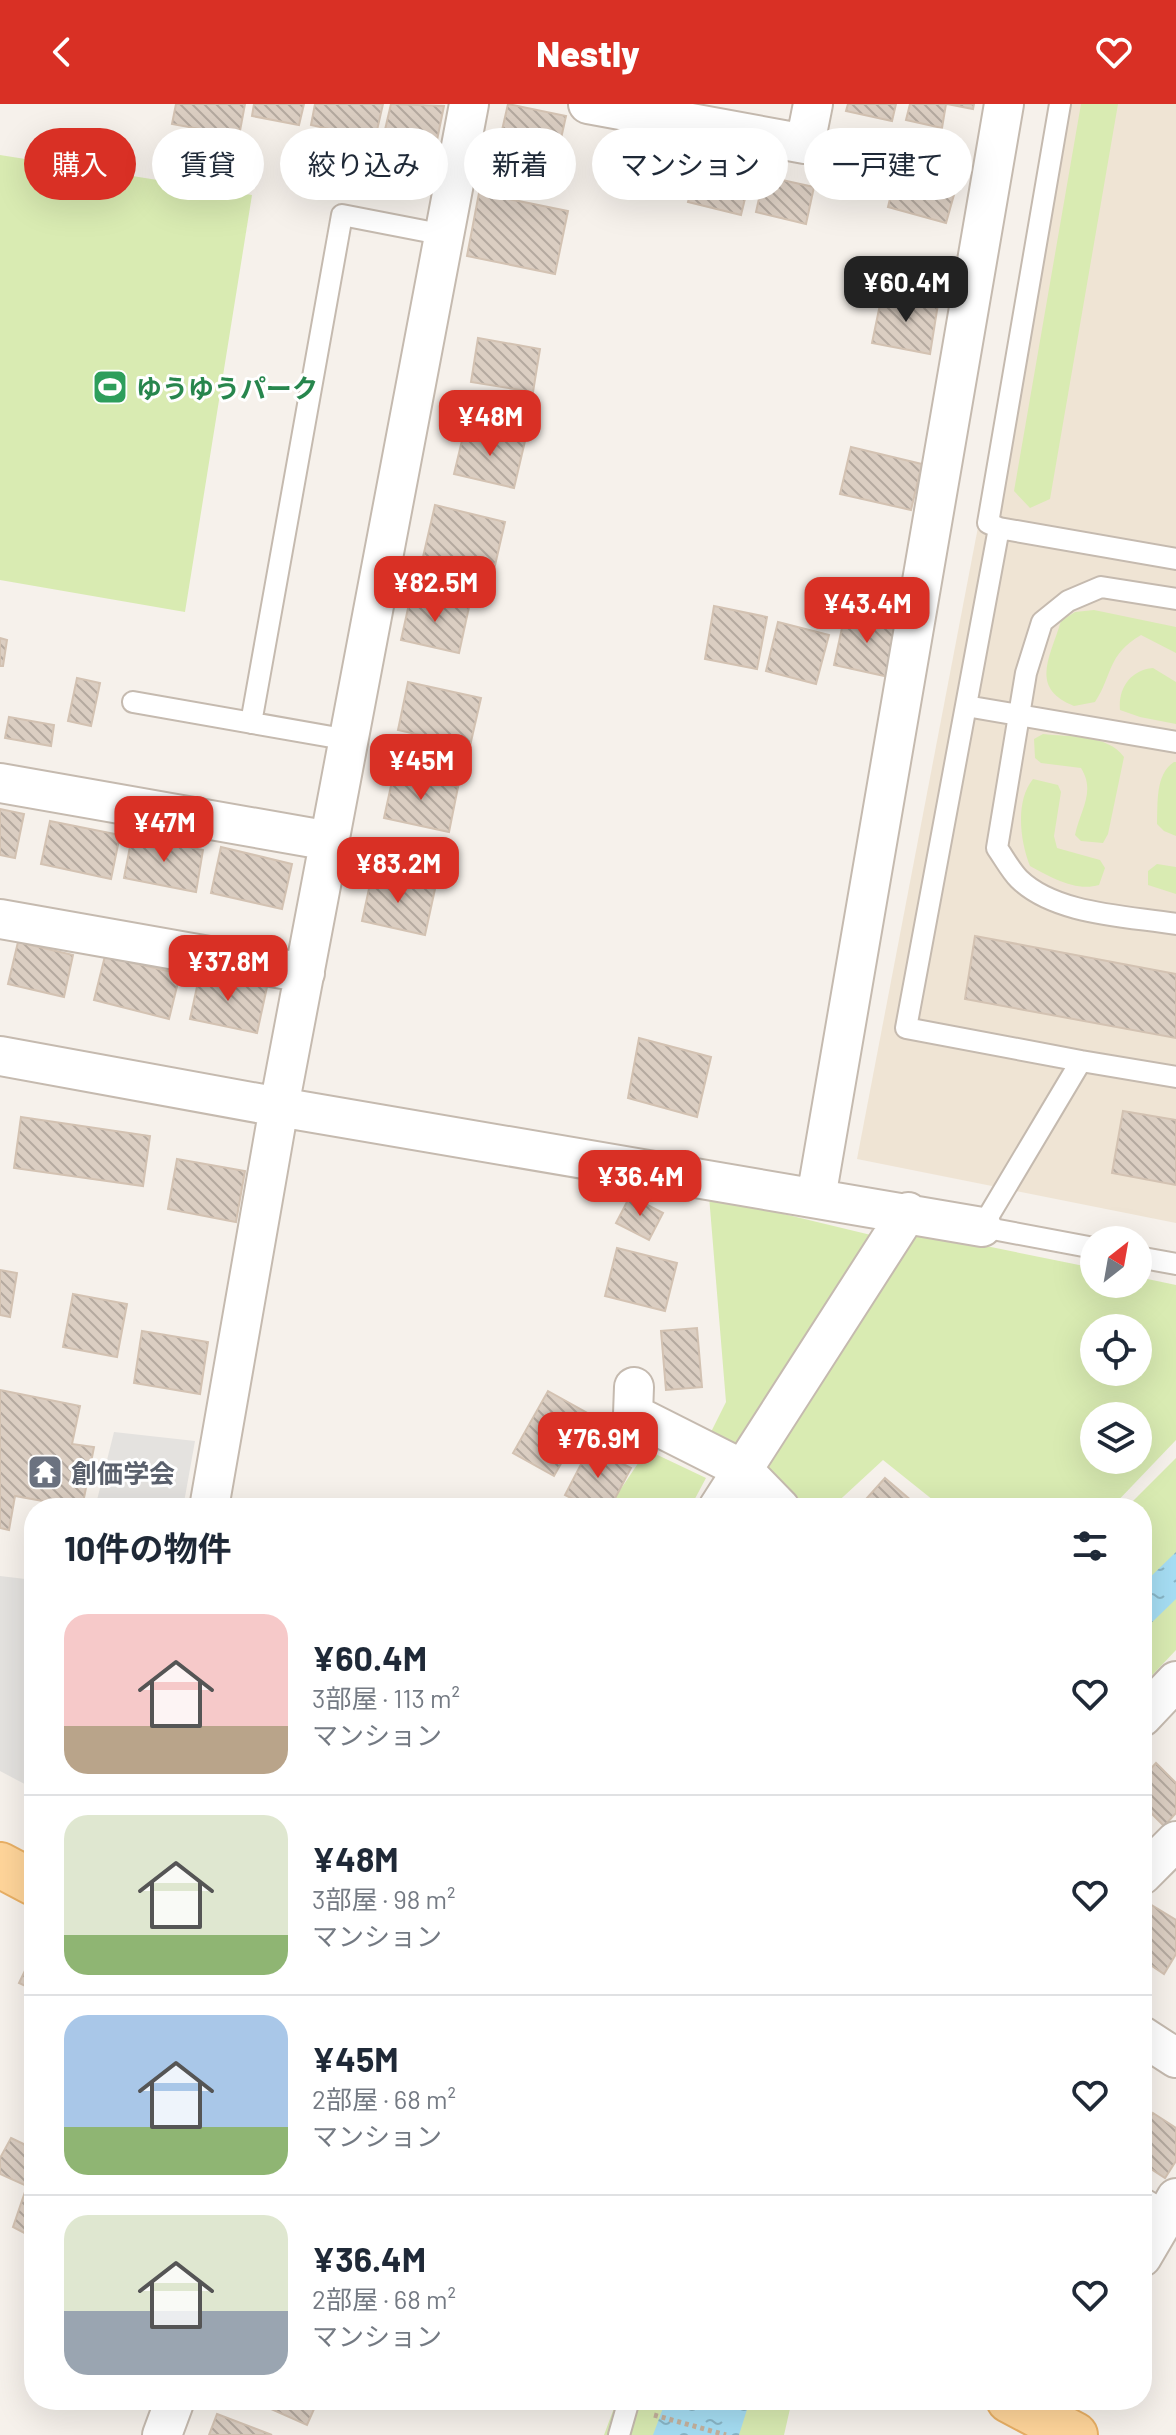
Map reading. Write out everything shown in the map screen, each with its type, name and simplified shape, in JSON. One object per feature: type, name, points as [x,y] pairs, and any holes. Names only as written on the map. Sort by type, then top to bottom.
[{"type":"main road","points":[[0,1865],[24,1878]]},
{"type":"main road","points":[[1037,2410],[1060,2418]]},
{"type":"street","points":[[211,1498],[279,1107],[469,104]]},
{"type":"street","points":[[588,104],[805,144],[813,104]]},
{"type":"street","points":[[816,1198],[1004,104]]},
{"type":"street","points":[[0,783],[330,841]]},
{"type":"street","points":[[0,919],[305,973]]},
{"type":"street","points":[[0,1056],[982,1227]]},
{"type":"street","points":[[724,1498],[908,1212]]},
{"type":"street","points":[[634,1387],[633,1414],[742,1469],[770,1498]]},
{"type":"street","points":[[1152,1706],[1176,1681]]},
{"type":"street","points":[[1152,1865],[1176,1841]]},
{"type":"street","points":[[1152,2042],[1176,2058]]},
{"type":"street","points":[[1152,2230],[1160,2209]]},
{"type":"street","points":[[162,2435],[171,2410]]},
{"type":"lane","points":[[1060,104],[988,523],[999,528],[1176,559]]},
{"type":"lane","points":[[251,723],[342,215],[445,235]]},
{"type":"lane","points":[[999,528],[906,1028],[1176,1077]]},
{"type":"lane","points":[[1176,599],[1101,587],[1068,601],[1042,622],[1026,673],[997,848],[1018,879],[1040,894],[1078,909],[1176,924]]},
{"type":"lane","points":[[133,702],[349,740]]},
{"type":"lane","points":[[966,706],[1176,742]]},
{"type":"lane","points":[[1080,1245],[982,1227],[1081,1061]]},
{"type":"lane","points":[[1152,1260],[1176,1264]]},
{"type":"lane","points":[[619,2435],[626,2410]]},
{"type":"path","points":[[653,2415],[726,2435]]},
{"type":"shaded area","points":[[1059,104],[1176,104],[1176,1223],[857,1159]]},
{"type":"shaded area","points":[[114,1432],[195,1441],[185,1498],[98,1498]]},
{"type":"shaded area","points":[[0,1576],[24,1579],[24,1784],[0,1771]]},
{"type":"green space","points":[[1081,104],[1118,104],[1050,499],[1030,508],[1014,491]]},
{"type":"green space","name":"ゆうゆうパーク","points":[[0,155],[24,159],[24,200],[136,200],[136,177],[152,179],[152,200],[251,200],[185,612],[0,580]]},
{"type":"green space","points":[[1094,610],[1176,627],[1176,653],[1141,635],[1116,658],[1095,702],[1074,706],[1051,690],[1046,671],[1048,659],[1061,621],[1075,612]]},
{"type":"green space","points":[[1153,668],[1176,682],[1176,724],[1120,710],[1121,695],[1127,682],[1138,672]]},
{"type":"green space","points":[[1043,734],[1098,740],[1124,757],[1108,834],[1103,843],[1081,841],[1075,835],[1086,801],[1085,777],[1081,768],[1041,763],[1035,758],[1034,739]]},
{"type":"green space","points":[[1174,762],[1176,836],[1157,824],[1163,774]]},
{"type":"green space","points":[[1033,779],[1058,785],[1061,792],[1054,836],[1057,848],[1100,860],[1105,868],[1099,885],[1072,885],[1030,866],[1021,821],[1024,798]]},
{"type":"green space","points":[[1157,864],[1176,867],[1176,894],[1148,885],[1148,871]]},
{"type":"green space","points":[[709,1196],[871,1235],[734,1448],[707,1440],[726,1402]]},
{"type":"green space","points":[[917,1232],[1080,1265],[1080,1298],[1152,1298],[1152,1280],[1176,1285],[1176,1440],[1152,1465],[1152,1402],[1080,1402],[1080,1474],[1144,1474],[1121,1498],[930,1498],[883,1460],[842,1498],[782,1498],[759,1478]]},
{"type":"green space","points":[[647,1450],[706,1478],[695,1498],[615,1498]]},
{"type":"green space","points":[[1176,1458],[1176,1650],[1152,1675],[1152,1498],[1136,1498]]},
{"type":"green space","points":[[613,2410],[790,2410],[784,2435],[604,2435]]},
{"type":"water","points":[[1176,1552],[1176,1599],[1152,1622],[1152,1575]]},
{"type":"water","points":[[662,2410],[747,2410],[739,2435],[653,2435]]},
{"type":"building","points":[[176,104],[245,104],[240,128],[194,128],[172,124]]},
{"type":"building","points":[[254,104],[304,104],[299,125],[252,116]]},
{"type":"building","points":[[315,104],[383,104],[378,128],[311,125]]},
{"type":"building","points":[[391,104],[444,106],[439,128],[385,128]]},
{"type":"building","points":[[508,104],[566,116],[563,128],[503,128]]},
{"type":"building","points":[[848,104],[896,104],[892,121],[846,111]]},
{"type":"building","points":[[910,104],[946,104],[942,128],[906,120]]},
{"type":"building","points":[[947,104],[974,104],[973,109]]},
{"type":"building","points":[[788,181],[804,185],[804,200],[811,200],[806,224],[756,212],[759,200],[788,200]]},
{"type":"building","points":[[478,200],[514,200],[568,211],[555,274],[467,256]]},
{"type":"building","points":[[688,200],[745,200],[741,215]]},
{"type":"building","points":[[890,200],[952,200],[946,223],[888,207]]},
{"type":"building","points":[[882,295],[938,304],[930,354],[872,343]]},
{"type":"building","points":[[478,338],[540,349],[533,392],[471,382]]},
{"type":"building","points":[[465,428],[525,441],[514,488],[454,474]]},
{"type":"building","points":[[851,447],[922,464],[911,510],[840,494]]},
{"type":"building","points":[[435,505],[505,522],[493,574],[423,557]]},
{"type":"building","points":[[411,595],[469,607],[459,653],[401,640]]},
{"type":"building","points":[[714,606],[767,617],[757,669],[705,659]]},
{"type":"building","points":[[845,614],[900,625],[889,677],[834,665]]},
{"type":"building","points":[[778,622],[829,635],[816,684],[766,671]]},
{"type":"building","points":[[0,638],[7,640],[3,666],[0,666]]},
{"type":"building","points":[[77,678],[100,683],[91,726],[68,721]]},
{"type":"building","points":[[408,682],[481,698],[467,759],[430,751],[434,738],[398,730]]},
{"type":"building","points":[[9,717],[54,725],[51,746],[5,738]]},
{"type":"building","points":[[394,772],[458,787],[449,832],[384,818]]},
{"type":"building","points":[[0,809],[24,814],[15,858],[0,855]]},
{"type":"building","points":[[50,821],[120,835],[111,879],[41,864]]},
{"type":"building","points":[[132,836],[203,850],[196,892],[124,878]]},
{"type":"building","points":[[221,847],[292,864],[282,909],[211,893]]},
{"type":"building","points":[[372,875],[435,889],[425,935],[362,921]]},
{"type":"building","points":[[975,936],[1176,974],[1176,1038],[965,999]]},
{"type":"building","points":[[18,942],[73,955],[64,997],[8,984]]},
{"type":"building","points":[[105,956],[180,974],[169,1019],[94,1000]]},
{"type":"building","points":[[200,973],[267,987],[257,1033],[190,1019]]},
{"type":"building","points":[[639,1038],[711,1057],[697,1117],[628,1098]]},
{"type":"building","points":[[1123,1111],[1176,1120],[1176,1185],[1112,1173]]},
{"type":"building","points":[[21,1117],[150,1136],[143,1186],[14,1168]]},
{"type":"building","points":[[177,1159],[245,1171],[236,1222],[168,1209]]},
{"type":"building","points":[[630,1196],[663,1213],[649,1240],[616,1223]]},
{"type":"building","points":[[617,1248],[677,1263],[665,1311],[605,1296]]},
{"type":"building","points":[[0,1270],[17,1273],[10,1317],[0,1315]]},
{"type":"building","points":[[73,1294],[127,1304],[117,1357],[63,1347]]},
{"type":"building","points":[[697,1328],[702,1387],[666,1390],[661,1331]]},
{"type":"building","points":[[142,1331],[208,1342],[200,1394],[134,1383]]},
{"type":"building","name":"創価学会","points":[[0,1390],[80,1406],[72,1444],[94,1447],[84,1498],[15,1496],[9,1530],[0,1528]]},
{"type":"building","points":[[548,1391],[589,1414],[554,1476],[513,1453]]},
{"type":"building","points":[[590,1447],[631,1468],[615,1498],[571,1498],[565,1495]]},
{"type":"building","points":[[885,1478],[908,1498],[867,1498]]},
{"type":"building","points":[[1156,1763],[1176,1783],[1176,1813],[1164,1826],[1152,1814],[1152,1767]]},
{"type":"building","points":[[1152,1905],[1176,1920],[1176,1954],[1164,1974],[1152,1966]]},
{"type":"building","points":[[1152,2115],[1176,2128],[1176,2161],[1165,2178],[1152,2170]]},
{"type":"building","points":[[11,2138],[24,2144],[24,2185],[0,2174],[0,2158]]},
{"type":"building","points":[[24,2195],[24,2233],[13,2227]]},
{"type":"building","points":[[273,2410],[314,2410],[307,2425]]},
{"type":"building","points":[[217,2414],[272,2435],[209,2435]]},
{"type":"place","name":"ゆうゆうパーク","points":[[110,387]]},
{"type":"place","name":"創価学会","points":[[45,1472]]}]
